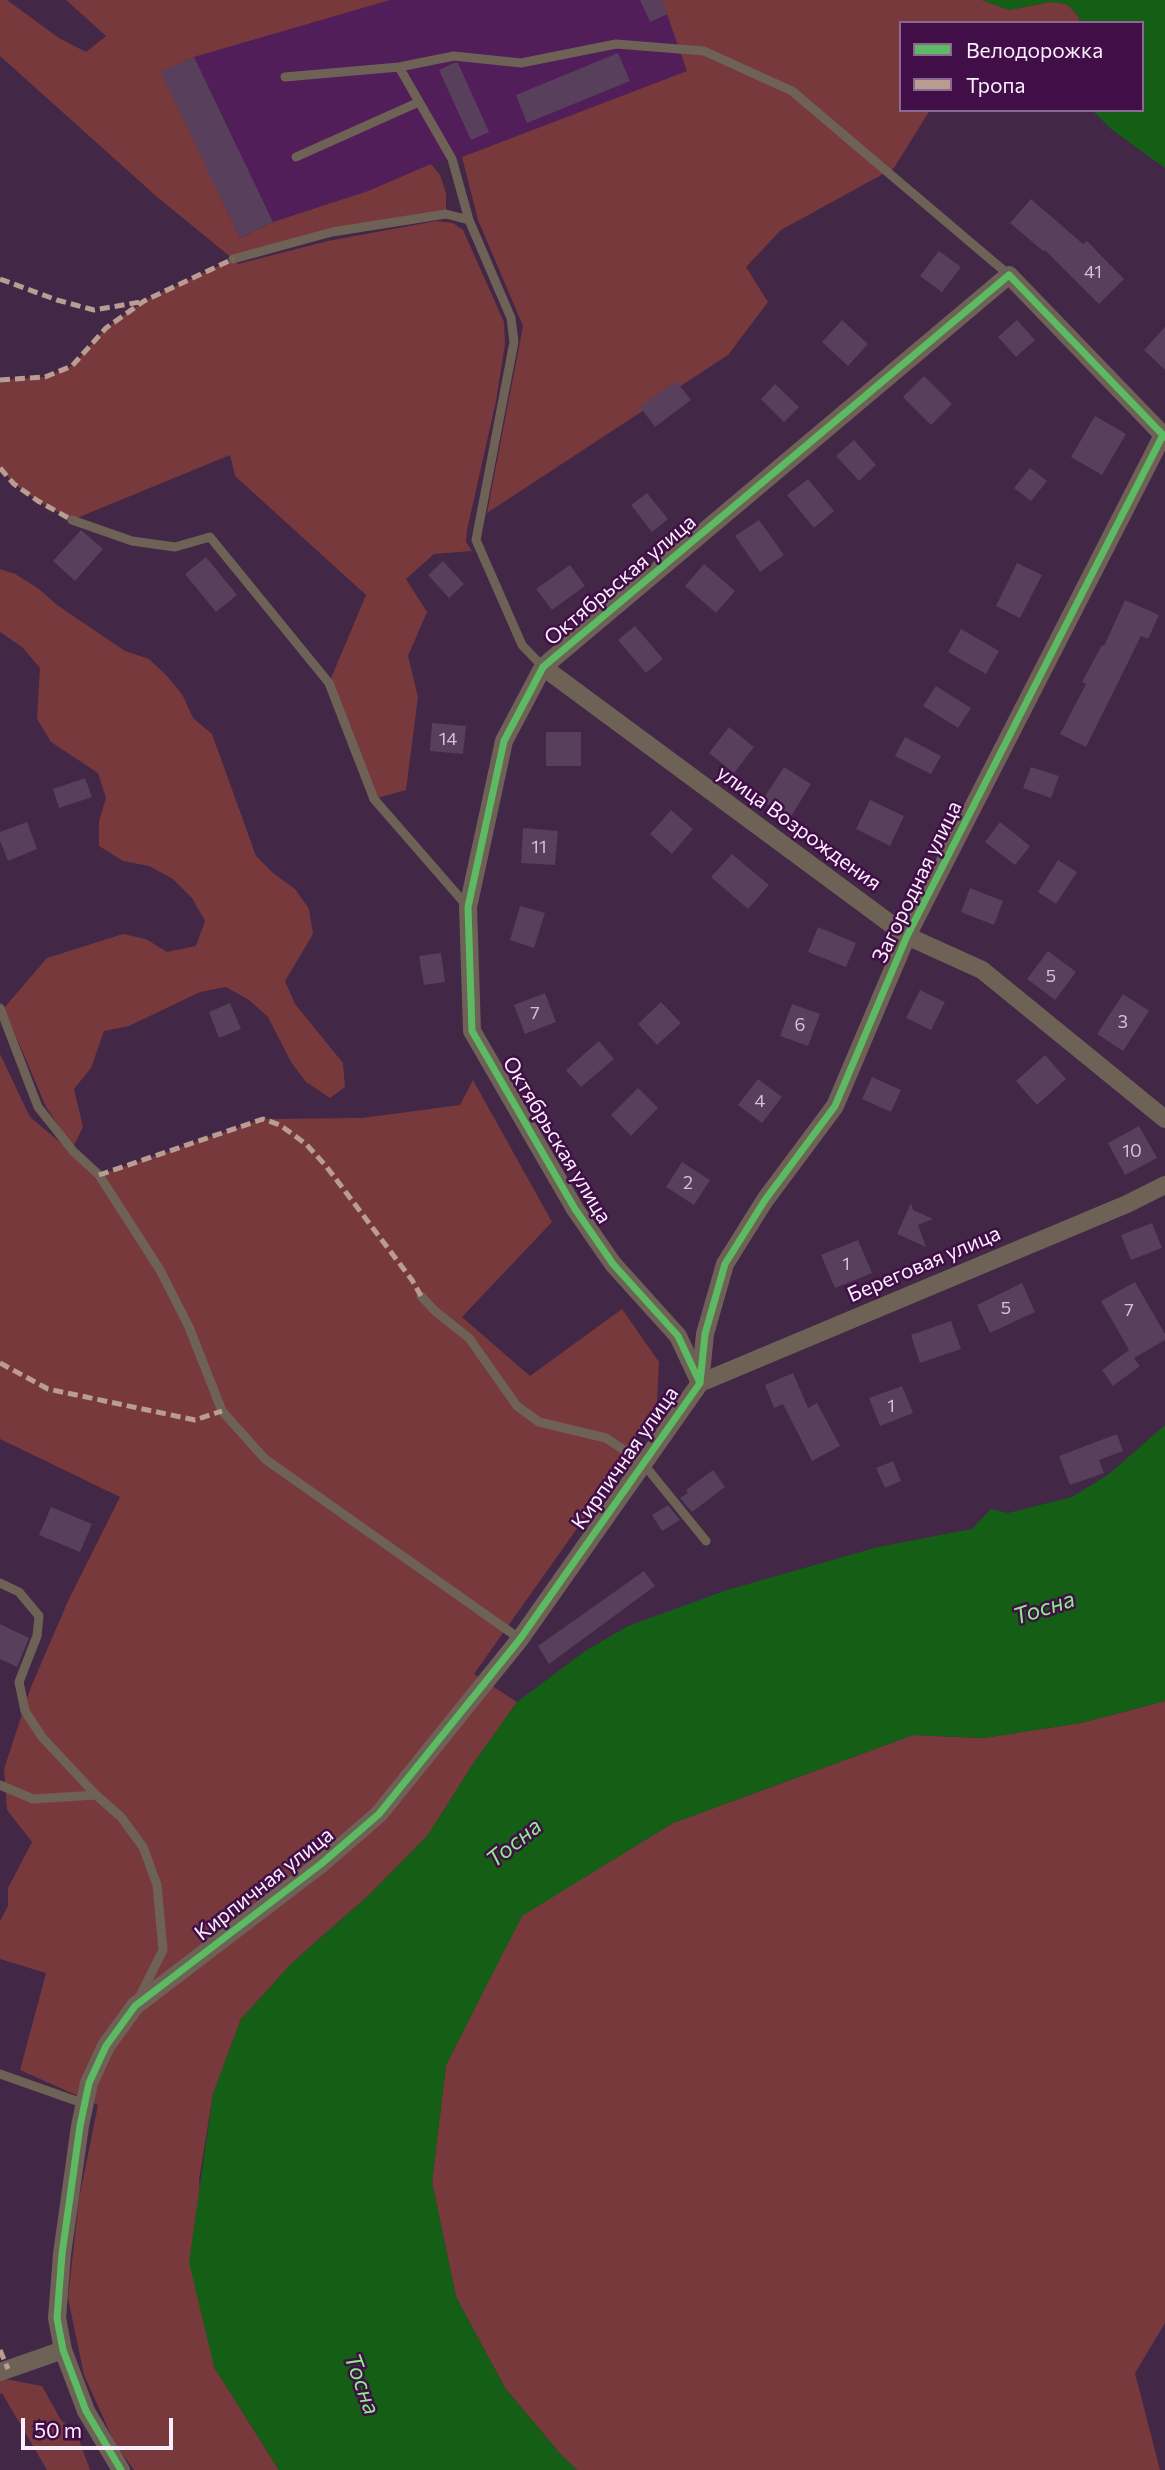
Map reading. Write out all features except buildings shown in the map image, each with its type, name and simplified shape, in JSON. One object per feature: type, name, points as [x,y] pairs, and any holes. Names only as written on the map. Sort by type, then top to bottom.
[{"type":"street","points":[[1009,275],[1164,436]]},
{"type":"street","name":"Октябрьская улица","points":[[699,1383],[678,1336],[613,1264],[575,1209],[472,1031],[468,907],[504,741],[543,667],[1009,275]]},
{"type":"street","name":"Загородная улица","points":[[699,1383],[705,1335],[725,1264],[765,1200],[835,1106],[907,936],[1164,436]]},
{"type":"street","name":"улица Возрождения","points":[[543,667],[907,936],[982,970],[1165,1119]]},
{"type":"street","name":"Береговая улица","points":[[699,1383],[1127,1204],[1165,1185]]},
{"type":"street","name":"Кирпичная улица","points":[[121,2470],[86,2411],[63,2350],[57,2318],[62,2253],[85,2104],[89,2083],[106,2046],[135,2006],[321,1864],[379,1814],[520,1639],[699,1383]]},
{"type":"street","points":[[0,2372],[63,2350]]},
{"type":"lane","points":[[285,77],[399,67],[454,56],[521,63],[617,44],[704,51],[792,91],[1009,275]]},
{"type":"lane","points":[[399,67],[452,159],[469,220],[511,318],[513,342],[476,540],[522,645],[543,667]]},
{"type":"lane","points":[[296,157],[419,102]]},
{"type":"lane","points":[[233,259],[332,232],[446,214],[469,220]]},
{"type":"lane","points":[[72,520],[132,541],[175,547],[210,537],[328,683],[374,799],[468,907]]},
{"type":"lane","points":[[0,1008],[38,1107],[73,1151],[99,1175],[160,1270],[190,1327],[222,1411],[265,1459],[520,1639]]},
{"type":"lane","points":[[421,1297],[469,1338],[517,1406],[539,1422],[606,1438],[642,1462],[705,1541]]},
{"type":"lane","points":[[0,1583],[19,1592],[38,1616],[37,1636],[19,1682],[25,1711],[42,1737],[96,1795],[121,1817],[143,1847],[157,1885],[163,1950],[135,2006]]},
{"type":"lane","points":[[0,1786],[33,1799],[96,1795]]},
{"type":"lane","points":[[0,2074],[85,2104]]},
{"type":"shaded area","points":[[0,0],[7,0],[59,38],[86,52],[106,36],[66,0],[390,0],[194,57],[162,72],[240,238],[273,222],[368,191],[431,164],[440,175],[446,193],[446,214],[332,232],[234,260],[238,264],[328,241],[436,221],[453,223],[463,230],[504,322],[505,344],[496,401],[467,530],[466,542],[472,551],[434,554],[406,579],[427,612],[408,656],[418,697],[406,790],[374,799],[329,683],[366,595],[235,476],[230,455],[72,520],[14,484],[0,468],[0,380],[44,377],[72,366],[106,328],[144,301],[233,259],[156,196],[0,56]]},
{"type":"shaded area","points":[[390,0],[640,0],[650,22],[668,14],[687,71],[462,157],[431,164],[368,191],[273,222],[194,57]]},
{"type":"shaded area","points":[[662,0],[982,0],[1009,10],[1050,2],[1067,4],[1080,18],[1078,21],[899,21],[899,112],[929,112],[894,168],[781,230],[746,267],[768,302],[728,355],[487,513],[523,326],[478,220],[462,157],[687,71]]},
{"type":"shaded area","points":[[0,569],[15,574],[39,589],[57,605],[125,651],[149,659],[182,694],[193,718],[212,734],[256,856],[295,889],[309,909],[313,934],[285,981],[295,1004],[343,1063],[345,1087],[330,1098],[306,1082],[291,1062],[268,1017],[249,1000],[226,987],[200,992],[129,1026],[104,1031],[91,1068],[74,1089],[83,1127],[73,1147],[46,1107],[4,1008],[47,958],[123,934],[146,939],[167,952],[196,946],[205,921],[192,898],[173,879],[149,866],[123,861],[99,846],[99,821],[106,798],[98,773],[51,742],[37,719],[40,668],[22,647],[0,632]]},
{"type":"shaded area","points":[[0,1054],[30,1117],[99,1175],[263,1119],[362,1118],[460,1105],[473,1080],[552,1222],[462,1317],[530,1376],[622,1309],[659,1362],[657,1402],[588,1513],[474,1674],[517,1702],[428,1835],[369,1895],[293,1962],[241,2019],[213,2094],[199,2180],[214,2367],[279,2470],[134,2470],[115,2444],[84,2375],[68,2298],[79,2199],[98,2105],[20,2070],[46,1973],[0,1959],[0,1921],[8,1906],[8,1888],[32,1842],[7,1810],[4,1769],[31,1687],[68,1601],[120,1497],[0,1439]]},
{"type":"shaded area","points":[[1165,1701],[1165,2323],[1135,2373],[1160,2470],[577,2470],[505,2388],[456,2297],[432,2182],[446,2065],[522,1915],[673,1823],[913,1735],[983,1738],[1081,1723]]},
{"type":"shaded area","points":[[0,2378],[42,2386],[61,2420],[77,2434],[90,2470],[47,2470],[2,2393],[0,2394]]},
{"type":"water","points":[[982,0],[1165,0],[1165,168],[1111,129],[1094,112],[1144,112],[1144,21],[1078,21],[1080,18],[1067,4],[1050,2],[1009,10]]},
{"type":"water","name":"Тосна","points":[[1165,1425],[1165,1701],[1081,1723],[983,1738],[913,1735],[673,1823],[522,1916],[446,2065],[432,2182],[456,2297],[505,2388],[577,2470],[279,2470],[214,2367],[189,2262],[213,2094],[241,2019],[293,1962],[369,1895],[428,1835],[517,1702],[585,1651],[628,1626],[727,1590],[878,1547],[972,1529],[991,1509],[1008,1513],[1072,1497],[1109,1474]]},
{"type":"marked path","points":[[0,380],[45,377],[72,366],[106,328],[144,301],[233,259]]},
{"type":"marked path","points":[[0,279],[94,310],[140,302]]},
{"type":"marked path","points":[[0,468],[14,484],[72,520]]},
{"type":"marked path","points":[[99,1175],[263,1119],[280,1125],[306,1144],[326,1166],[412,1280],[421,1296]]},
{"type":"marked path","points":[[0,1363],[48,1389],[195,1420],[222,1411]]},
{"type":"marked path","points":[[0,2350],[8,2369]]},
{"type":"cycle path","points":[[700,1383],[678,1336],[613,1264],[575,1209],[472,1031],[468,907],[504,741],[543,667],[1009,275],[1165,437]]},
{"type":"cycle path","points":[[121,2470],[86,2411],[63,2350],[57,2318],[62,2254],[80,2126],[89,2083],[106,2046],[135,2006],[321,1864],[379,1814],[520,1639],[700,1383],[705,1334],[725,1264],[765,1200],[835,1106],[907,936],[1163,435]]}]
